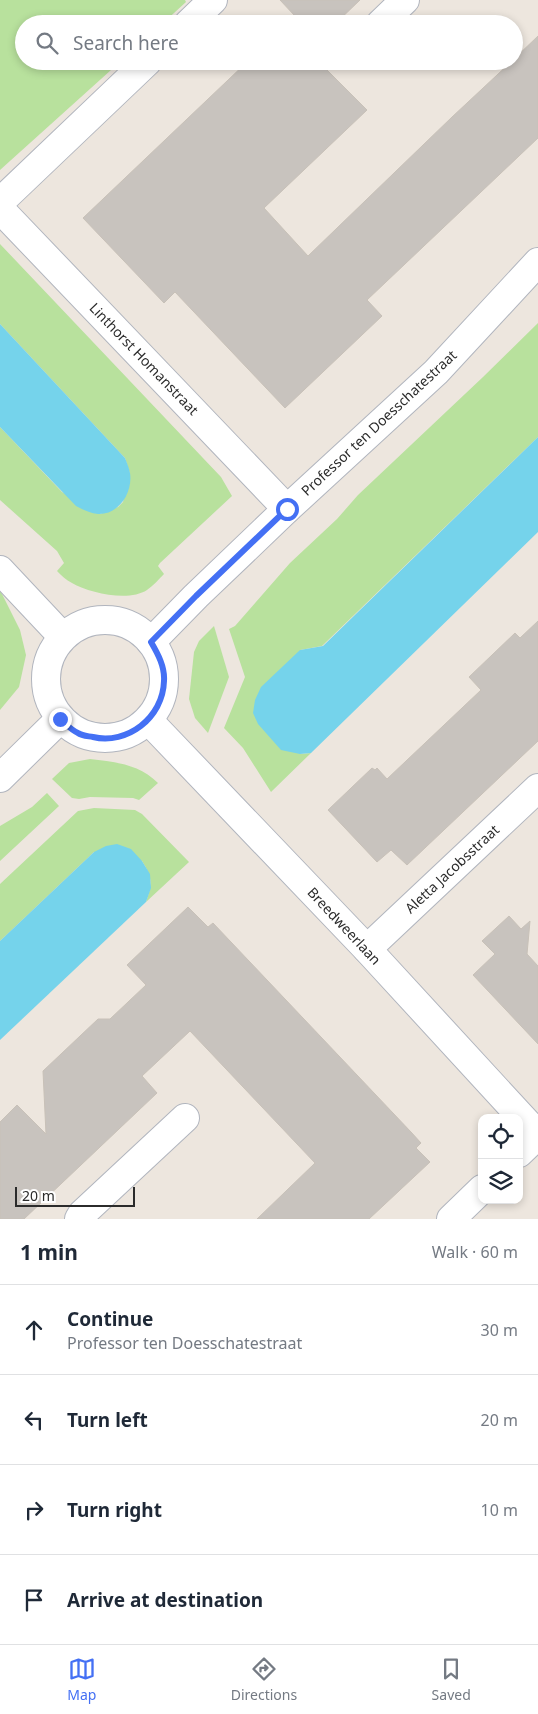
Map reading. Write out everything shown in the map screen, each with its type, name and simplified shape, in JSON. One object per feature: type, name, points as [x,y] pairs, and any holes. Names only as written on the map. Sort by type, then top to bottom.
[{"type":"street","points":[[197,15],[213,0]]},
{"type":"street","points":[[389,15],[405,0]]},
{"type":"street","points":[[0,202],[139,70]]},
{"type":"street","name":"Linthorst Homanstraat","points":[[0,208],[287,509]]},
{"type":"street","name":"Professor ten Doesschatestraat","points":[[151,642],[287,509],[436,372],[538,262]]},
{"type":"street","points":[[0,570],[62,636]]},
{"type":"street","points":[[108,620],[132,626],[151,642],[161,660],[164,682],[159,703],[148,720],[128,735],[103,740],[79,734],[60,719],[46,692],[47,662],[62,636],[83,623],[108,620]]},
{"type":"street","points":[[0,778],[60,719]]},
{"type":"street","name":"Breedweerlaan","points":[[148,720],[367,950],[538,1135]]},
{"type":"street","name":"Aletta Jacobsstraat","points":[[367,950],[538,788]]},
{"type":"street","points":[[79,1219],[82,1214],[185,1118]]},
{"type":"street","points":[[523,1149],[538,1135]]},
{"type":"street","points":[[451,1219],[478,1193]]},
{"type":"green space","points":[[0,0],[185,0],[186,2],[172,15],[15,15],[15,70],[111,70],[0,170]]},
{"type":"green space","points":[[0,244],[221,477],[232,496],[160,563],[158,566],[164,574],[147,590],[139,594],[120,596],[98,593],[79,587],[68,580],[57,571],[64,563],[57,551],[0,500],[0,427],[62,492],[100,514],[118,507],[123,502],[130,474],[125,458],[0,324]]},
{"type":"green space","points":[[538,323],[538,437],[322,646],[300,650],[300,754],[311,753],[271,792],[243,748],[224,728],[245,677],[229,629],[235,626],[290,563],[337,519],[358,495]]},
{"type":"green space","points":[[0,590],[20,630],[26,655],[19,687],[0,710]]},
{"type":"green space","points":[[214,626],[229,677],[208,733],[195,718],[189,699],[194,652],[199,641]]},
{"type":"green space","points":[[90,759],[135,768],[158,783],[139,800],[133,798],[72,798],[52,779],[69,763]]},
{"type":"green space","points":[[47,793],[59,806],[0,861],[0,826],[32,807]]},
{"type":"green space","points":[[94,808],[135,810],[142,814],[189,862],[146,902],[150,890],[150,880],[148,871],[142,861],[94,852],[0,941],[0,884],[78,811]]},
{"type":"water","points":[[0,324],[125,458],[130,473],[129,488],[123,501],[112,511],[98,514],[76,506],[0,427]]},
{"type":"water","points":[[538,437],[538,532],[311,753],[300,754],[281,750],[258,724],[253,713],[255,700],[261,687],[300,650],[323,646]]},
{"type":"water","points":[[117,844],[131,849],[150,874],[151,888],[146,902],[0,1040],[0,941],[94,852],[106,846]]},
{"type":"building","points":[[280,0],[360,0],[344,15],[294,15]]},
{"type":"building","points":[[538,36],[538,138],[367,300],[382,316],[285,408],[175,292],[164,303],[83,218],[239,70],[327,70],[367,110],[264,208],[308,256],[502,70],[523,70],[523,50]]},
{"type":"building","points":[[538,621],[538,741],[407,865],[391,850],[377,862],[328,810],[372,768],[375,770],[377,768],[387,779],[481,690],[469,677],[515,633],[520,638]]},
{"type":"building","points":[[188,907],[208,927],[213,923],[421,1143],[416,1148],[430,1162],[369,1219],[257,1219],[315,1163],[190,1031],[142,1076],[157,1093],[24,1219],[0,1219],[0,1122],[17,1105],[46,1134],[43,1071],[98,1019],[110,1019],[146,985],[127,965]]},
{"type":"building","points":[[509,916],[521,929],[530,921],[527,954],[538,966],[538,1044],[473,975],[495,954],[482,941]]},
{"type":"route","points":[[60,719],[79,734],[103,740],[128,735],[148,720],[159,703],[164,682],[161,660],[151,642],[287,509]]}]
